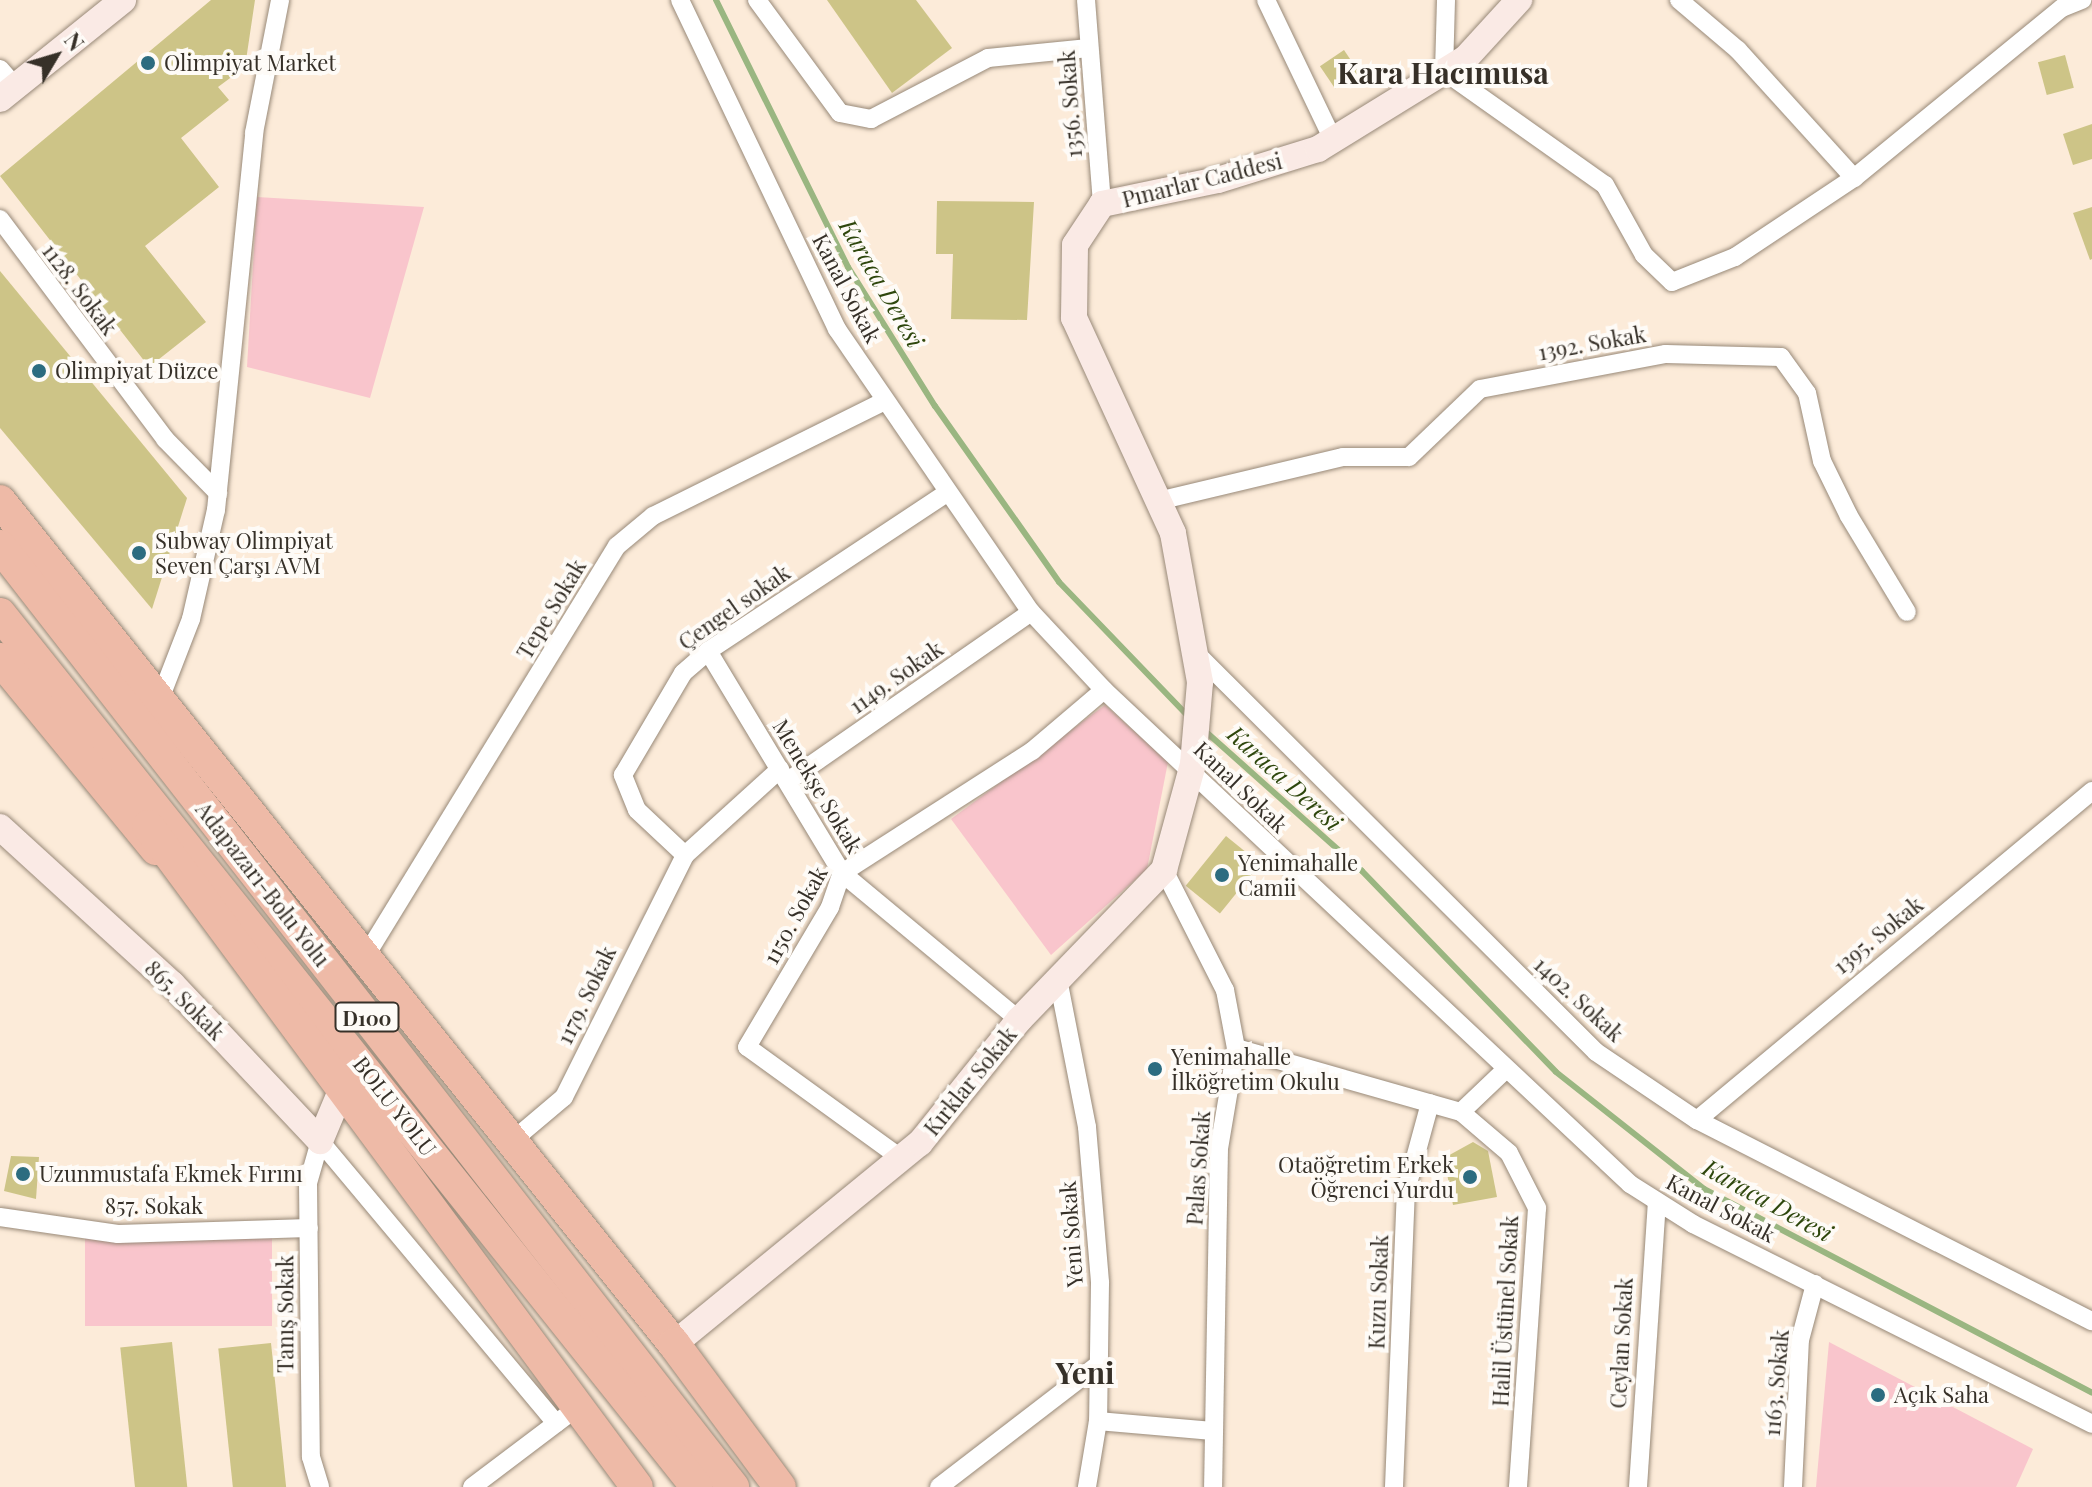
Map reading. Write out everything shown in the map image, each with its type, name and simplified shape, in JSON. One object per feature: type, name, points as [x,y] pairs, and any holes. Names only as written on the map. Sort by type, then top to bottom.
[{"type":"highway","points":[[0,501],[674,1344],[780,1487]]},
{"type":"highway","name":"Adapazarı-Bolu Yolu","points":[[0,546],[733,1487]]},
{"type":"highway","name":"BOLU YOLU","points":[[0,614],[697,1487]]},
{"type":"highway","points":[[0,659],[260,980]]},
{"type":"highway","points":[[92,665],[278,847]]},
{"type":"highway","points":[[53,678],[189,887],[343,1086],[567,1412],[637,1487]]},
{"type":"street","points":[[5,85],[123,0]]},
{"type":"street","points":[[160,699],[191,619],[218,493],[254,133],[280,0]]},
{"type":"street","name":"Kanal Sokak","points":[[680,0],[837,329],[945,494],[1031,612],[1104,690],[1192,768],[1503,1072],[1657,1202],[2092,1424]]},
{"type":"street","points":[[757,0],[840,113],[871,119],[988,58],[1089,48]]},
{"type":"street","name":"1356. Sokak","points":[[1086,0],[1102,204]]},
{"type":"street","points":[[1446,0],[1444,71],[1605,185],[1644,255],[1672,282],[1735,257],[1854,178],[2062,8],[2082,0]]},
{"type":"street","name":"Pınarlar Caddesi","points":[[1192,768],[1200,682],[1173,533],[1074,318],[1075,245],[1102,204],[1218,180],[1333,140],[1444,71],[1519,0]]},
{"type":"street","points":[[1679,0],[1738,50],[1854,178]]},
{"type":"street","points":[[1274,3],[1333,140]]},
{"type":"street","name":"1128. Sokak","points":[[0,219],[165,439],[218,493]]},
{"type":"street","name":"1392. Sokak","points":[[1158,501],[1343,457],[1409,457],[1480,389],[1666,354],[1781,357],[1807,393],[1822,461],[1849,516],[1907,612]]},
{"type":"street","name":"Tepe Sokak","points":[[365,957],[617,546],[653,516],[885,401]]},
{"type":"street","name":"Çengel sokak","points":[[685,855],[637,810],[623,775],[683,673],[708,651],[945,494]]},
{"type":"street","name":"1149. Sokak","points":[[784,775],[1031,612]]},
{"type":"street","name":"Menekşe Sokak","points":[[708,651],[842,873],[1019,1020]]},
{"type":"street","name":"1402. Sokak","points":[[1195,652],[1596,1052],[1697,1120],[2092,1321]]},
{"type":"street","name":"1150. Sokak","points":[[902,1159],[747,1047],[830,907],[842,873],[1032,751],[1104,690]]},
{"type":"street","name":"Kırklar Sokak","points":[[674,1344],[902,1159],[1019,1020],[1164,870],[1192,768]]},
{"type":"street","points":[[685,855],[784,775]]},
{"type":"street","name":"1395. Sokak","points":[[1697,1120],[2092,791]]},
{"type":"street","name":"865. Sokak","points":[[0,827],[172,984],[320,1141]]},
{"type":"street","name":"1179. Sokak","points":[[512,1141],[564,1097],[685,855]]},
{"type":"street","name":"Palas Sokak","points":[[1164,870],[1225,990],[1236,1048],[1219,1148],[1213,1487]]},
{"type":"street","name":"Yeni Sokak","points":[[1058,979],[1087,1127],[1099,1364],[1098,1421],[1087,1487]]},
{"type":"street","name":"Halil Üstünel Sokak","points":[[1236,1048],[1461,1112],[1509,1153],[1537,1208],[1518,1487]]},
{"type":"street","points":[[1461,1112],[1503,1072]]},
{"type":"street","points":[[343,1086],[320,1141],[567,1412],[472,1487]]},
{"type":"street","name":"Kuzu Sokak","points":[[1394,1487],[1406,1191],[1430,1103]]},
{"type":"street","name":"Tanış Sokak","points":[[320,1141],[308,1183],[311,1457],[320,1487]]},
{"type":"street","name":"Ceylan Sokak","points":[[1638,1487],[1657,1202]]},
{"type":"street","name":"857. Sokak","points":[[0,1217],[118,1234],[309,1228]]},
{"type":"street","name":"1163. Sokak","points":[[1793,1487],[1800,1340],[1815,1284]]},
{"type":"street","points":[[939,1487],[1099,1364]]},
{"type":"street","points":[[1098,1421],[1213,1431]]},
{"type":"shaded area","points":[[257,197],[424,207],[370,398],[247,367]]},
{"type":"shaded area","points":[[1105,705],[1168,762],[1147,869],[1051,955],[951,819]]},
{"type":"shaded area","points":[[85,1238],[272,1238],[272,1326],[85,1326]]},
{"type":"shaded area","name":"Açık Saha","points":[[1829,1342],[2033,1449],[2016,1487],[1816,1487]]},
{"type":"building","points":[[211,0],[255,0],[245,67],[218,87],[229,100],[181,138],[219,187],[145,246],[206,322],[149,367],[0,176]]},
{"type":"building","points":[[827,0],[916,0],[952,48],[892,93]]},
{"type":"building","points":[[1344,50],[1359,72],[1335,89],[1320,66]]},
{"type":"building","points":[[2065,55],[2074,88],[2047,95],[2038,62]]},
{"type":"building","points":[[2092,124],[2092,159],[2073,165],[2063,134]]},
{"type":"building","points":[[937,201],[1034,202],[1027,320],[951,319],[953,254],[936,254]]},
{"type":"building","points":[[2092,207],[2092,259],[2090,260],[2073,213]]},
{"type":"building","points":[[0,271],[187,498],[152,609],[0,428]]},
{"type":"building","name":"Yenimahalle Camii","points":[[1226,836],[1260,864],[1220,913],[1186,886]]},
{"type":"building","name":"Otaöğretim Erkek Öğrenci Yurdu","points":[[1473,1142],[1488,1151],[1497,1197],[1453,1205],[1444,1158]]},
{"type":"building","name":"Uzunmustafa Ekmek Fırını","points":[[11,1156],[39,1157],[36,1199],[4,1191]]},
{"type":"building","points":[[172,1342],[187,1487],[135,1487],[120,1347]]},
{"type":"building","points":[[271,1343],[286,1487],[233,1487],[218,1349]]},
{"type":"waterway","name":"Karaca Deresi","points":[[716,0],[848,267],[935,406],[1059,582],[1188,716]]},
{"type":"waterway","name":"Karaca Deresi","points":[[1205,731],[1362,871],[1556,1072],[1704,1189],[2092,1393]]},
{"type":"place","name":"Olimpiyat Market","points":[[148,63]]},
{"type":"place","name":"Olimpiyat Düzce","points":[[39,371]]},
{"type":"place","name":"Subway Olimpiyat Seven Çarşı AVM","points":[[139,553]]},
{"type":"place","name":"Yenimahalle Camii","points":[[1222,875]]},
{"type":"place","name":"Yenimahalle İlköğretim Okulu","points":[[1155,1069]]},
{"type":"place","name":"Uzunmustafa Ekmek Fırını","points":[[23,1174]]},
{"type":"place","name":"Otaöğretim Erkek Öğrenci Yurdu","points":[[1470,1177]]},
{"type":"place","name":"Açık Saha","points":[[1878,1395]]},
{"type":"district","name":"Kara Hacımusa","points":[[1443,72]]},
{"type":"district","name":"Yeni","points":[[1085,1372]]}]
